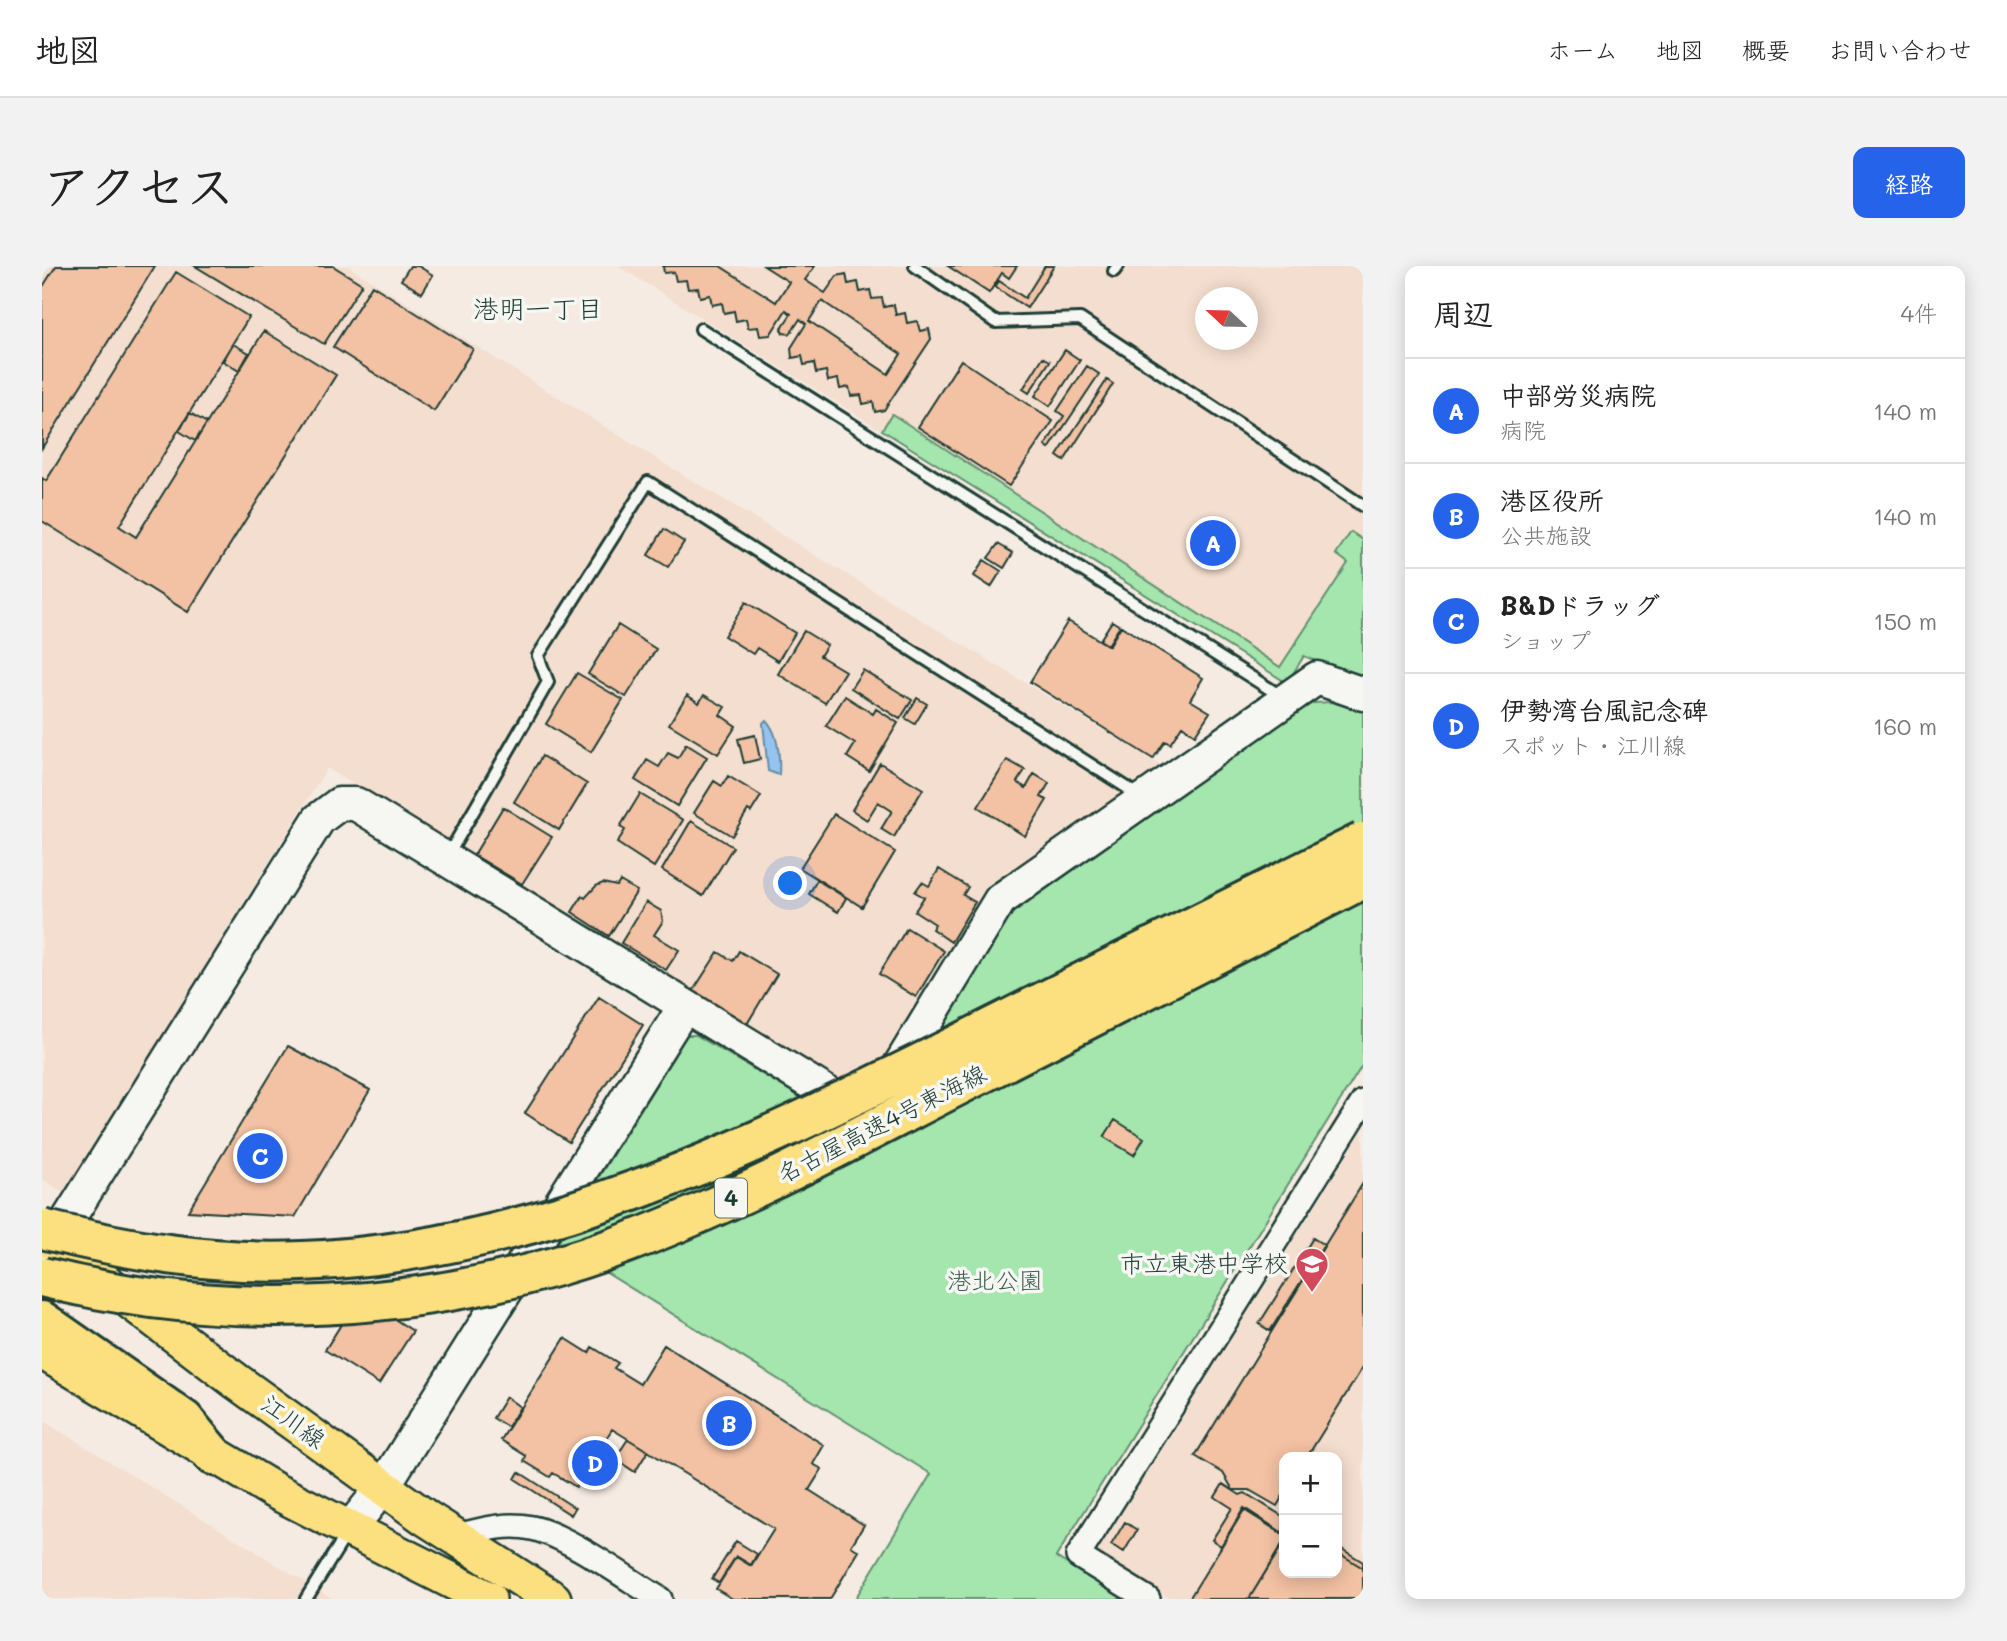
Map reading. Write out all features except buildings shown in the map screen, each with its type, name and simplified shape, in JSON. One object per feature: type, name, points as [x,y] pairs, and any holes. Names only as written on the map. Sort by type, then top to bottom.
[{"type":"highway","name":"名古屋高速4号東海線","points":[[45,1242],[245,1261],[303,1261],[404,1251],[500,1234],[597,1206],[764,1138],[1363,842]]},
{"type":"highway","name":"名古屋高速4号東海線","points":[[42,1277],[131,1295],[207,1303],[278,1306],[358,1303],[452,1290],[526,1274],[597,1253],[696,1214],[778,1177],[1363,879]]},
{"type":"highway","points":[[42,1321],[184,1420],[213,1455]]},
{"type":"main road","name":"江川線","points":[[45,1242],[452,1536],[553,1599]]},
{"type":"main road","points":[[42,1351],[275,1491],[351,1527],[488,1599]]},
{"type":"street","points":[[45,1242],[319,819],[339,804],[356,804],[853,1111],[883,1094],[1000,900],[1317,678],[1363,694]]},
{"type":"street","points":[[351,1527],[383,1487],[684,1007]]},
{"type":"street","points":[[1148,1599],[1078,1556],[1363,1101]]},
{"type":"street","points":[[452,1536],[502,1526],[533,1528],[561,1540],[660,1599]]},
{"type":"lane","points":[[915,266],[995,322],[1080,319],[1363,506]]},
{"type":"lane","points":[[701,329],[1286,700]]},
{"type":"lane","points":[[445,859],[548,682],[538,656],[648,482],[1144,799]]},
{"type":"lane","points":[[306,1599],[351,1527]]},
{"type":"shaded area","points":[[42,266],[348,266],[634,445],[1164,767],[989,890],[870,1082],[848,1090],[327,768],[65,1193],[42,1179]]},
{"type":"shaded area","points":[[618,266],[1363,266],[1363,680],[1304,656],[1287,683]]},
{"type":"shaded area","name":"市立東港中学校","points":[[1363,1130],[1363,1599],[1171,1599],[1097,1553]]},
{"type":"shaded area","points":[[42,1420],[333,1599],[42,1599]]},
{"type":"green space","points":[[892,414],[1280,667],[1348,563],[1336,554],[1351,532],[1363,540],[1363,680],[1304,656],[1287,683],[882,430]]},
{"type":"green space","name":"港北公園","points":[[1332,702],[1363,711],[1363,1064],[1056,1557],[1123,1599],[855,1599],[931,1474],[558,1243],[687,1035],[696,1035],[856,1130],[890,1107],[1014,909],[1300,708],[1314,703]]},
{"type":"water","points":[[766,720],[776,739],[779,775],[768,771],[763,723]]},
{"type":"place","name":"中部労災病院","points":[[1213,543]]},
{"type":"place","name":"B&Dドラッグ","points":[[260,1156]]},
{"type":"place","name":"市立東港中学校","points":[[1312,1294]]},
{"type":"place","name":"港区役所","points":[[729,1423]]},
{"type":"place","name":"伊勢湾台風記念碑","points":[[595,1463]]},
{"type":"district","name":"港明一丁目","points":[[538,309]]}]
